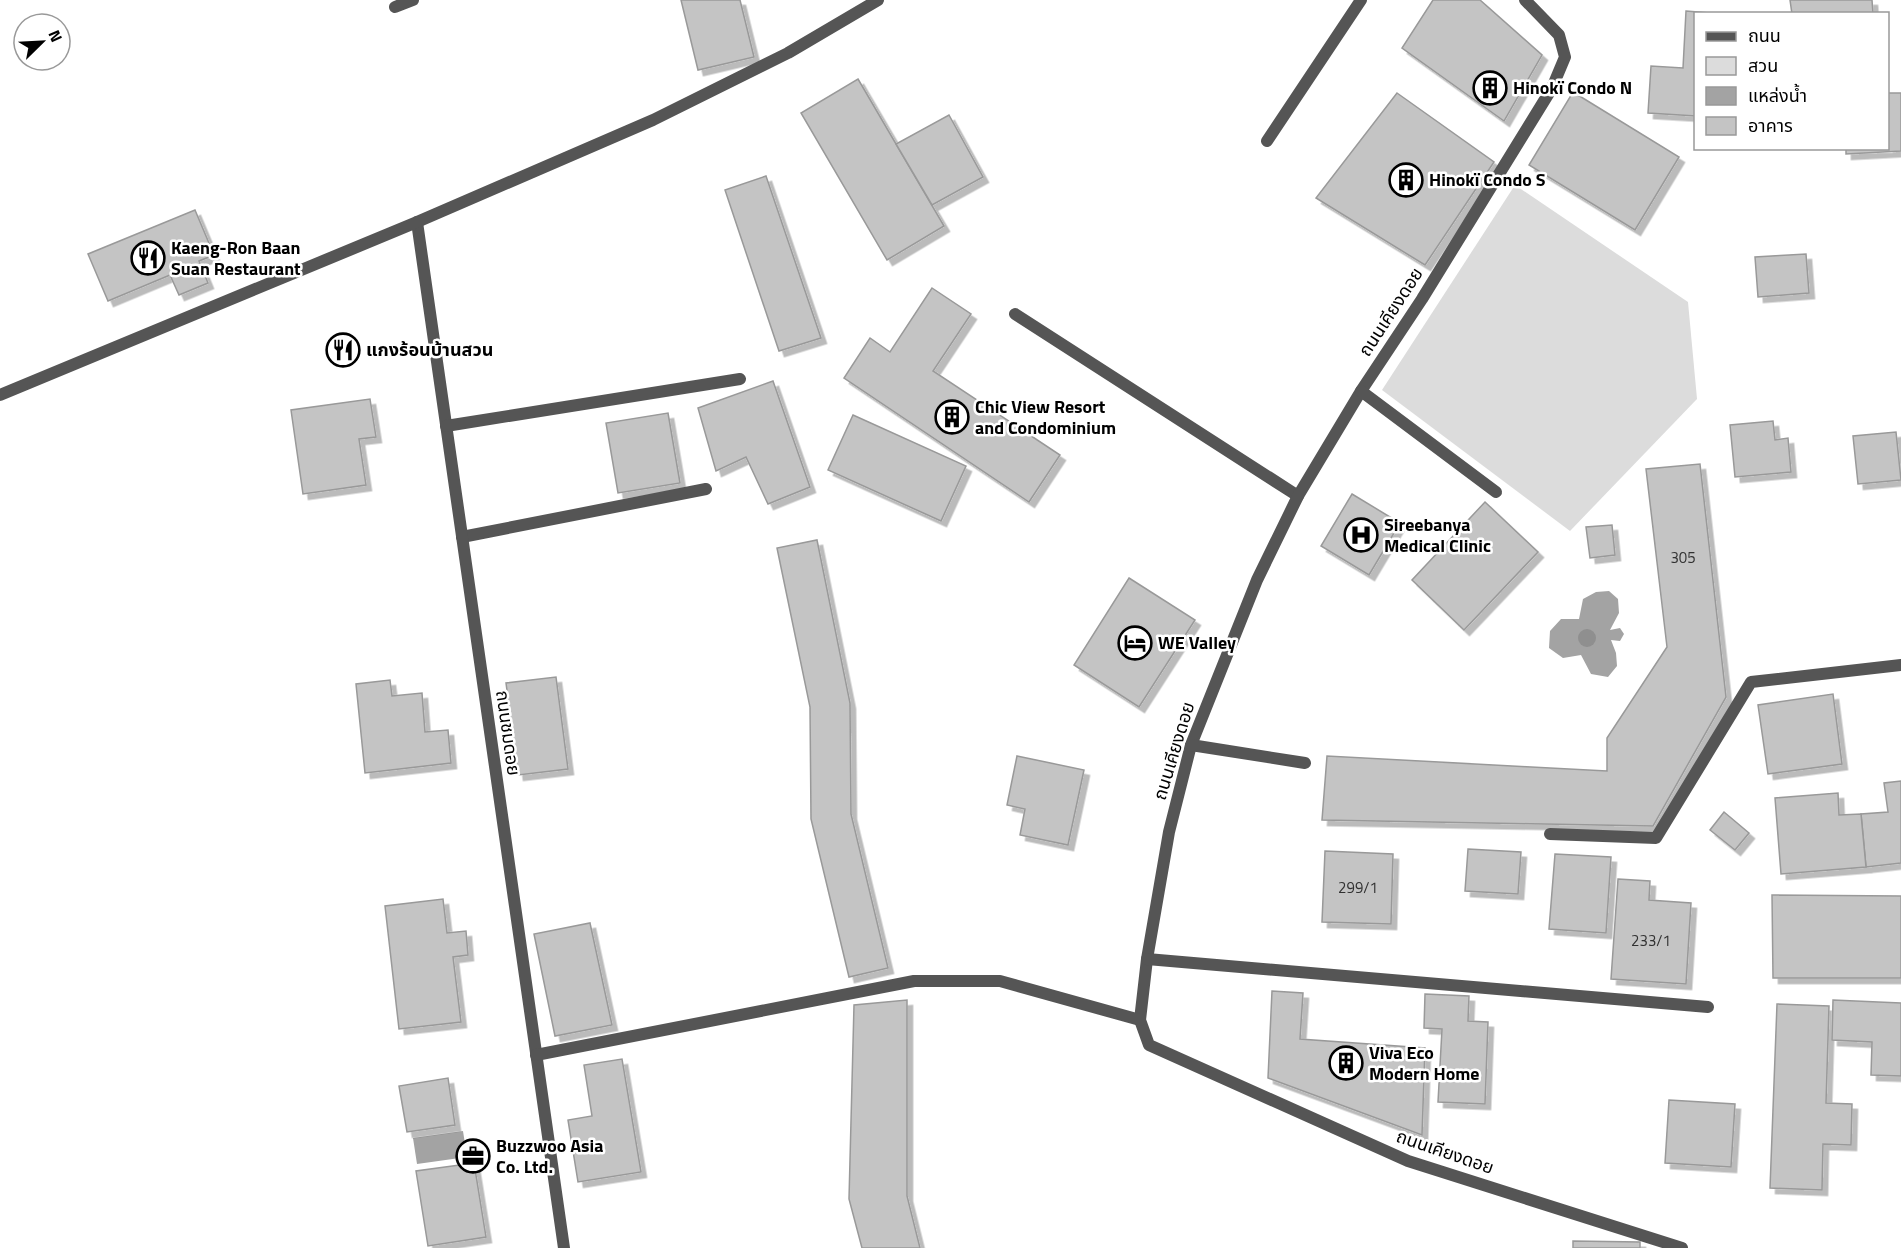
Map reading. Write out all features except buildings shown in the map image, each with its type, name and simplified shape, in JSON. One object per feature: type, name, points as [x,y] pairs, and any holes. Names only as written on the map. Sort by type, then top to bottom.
[{"type":"street","points":[[395,7],[413,0]]},
{"type":"street","points":[[0,395],[417,222],[653,120],[788,53],[878,0]]},
{"type":"street","points":[[1267,141],[1361,0]]},
{"type":"street","name":"ถนนเคียงดอย","points":[[1525,0],[1559,35],[1565,57],[1552,88],[1422,299],[1361,391],[1298,496],[1257,580],[1191,746],[1169,832],[1140,1020],[1149,1045],[1408,1161],[1682,1248]]},
{"type":"street","name":"ถนนชมดอย","points":[[417,222],[564,1248]]},
{"type":"street","points":[[1015,314],[1298,496]]},
{"type":"street","points":[[446,426],[740,380]]},
{"type":"street","points":[[1361,391],[1496,492]]},
{"type":"street","points":[[462,537],[706,489]]},
{"type":"street","points":[[1550,834],[1656,838],[1751,682],[1901,665]]},
{"type":"street","points":[[1191,746],[1305,763]]},
{"type":"street","points":[[1148,959],[1708,1007]]},
{"type":"street","points":[[536,1055],[914,981],[1000,981],[1140,1020]]},
{"type":"green space","points":[[1515,185],[1688,302],[1697,399],[1570,531],[1382,390]]},
{"type":"water","points":[[1609,591],[1618,599],[1619,613],[1610,630],[1620,628],[1624,634],[1620,641],[1611,640],[1616,653],[1617,666],[1608,677],[1591,674],[1581,655],[1563,658],[1549,648],[1550,631],[1561,619],[1579,619],[1583,599],[1596,592]]},
{"type":"water","points":[[463,1131],[467,1157],[417,1164],[413,1138]]},
{"type":"place","name":"Hinokï Condo N","points":[[1490,88]]},
{"type":"place","name":"Hinokï Condo S","points":[[1406,180]]},
{"type":"place","name":"Kaeng-Ron Baan Suan Restaurant","points":[[148,258]]},
{"type":"place","name":"แกงร้อนบ้านสวน","points":[[343,350]]},
{"type":"place","name":"Chic View Resort and Condominium","points":[[952,417]]},
{"type":"place","name":"Sireebanya Medical Clinic","points":[[1361,535]]},
{"type":"place","name":"WE Valley","points":[[1135,643]]},
{"type":"place","name":"Viva Eco Modern Home","points":[[1346,1063]]},
{"type":"place","name":"Buzzwoo Asia Co. Ltd.","points":[[473,1156]]}]
